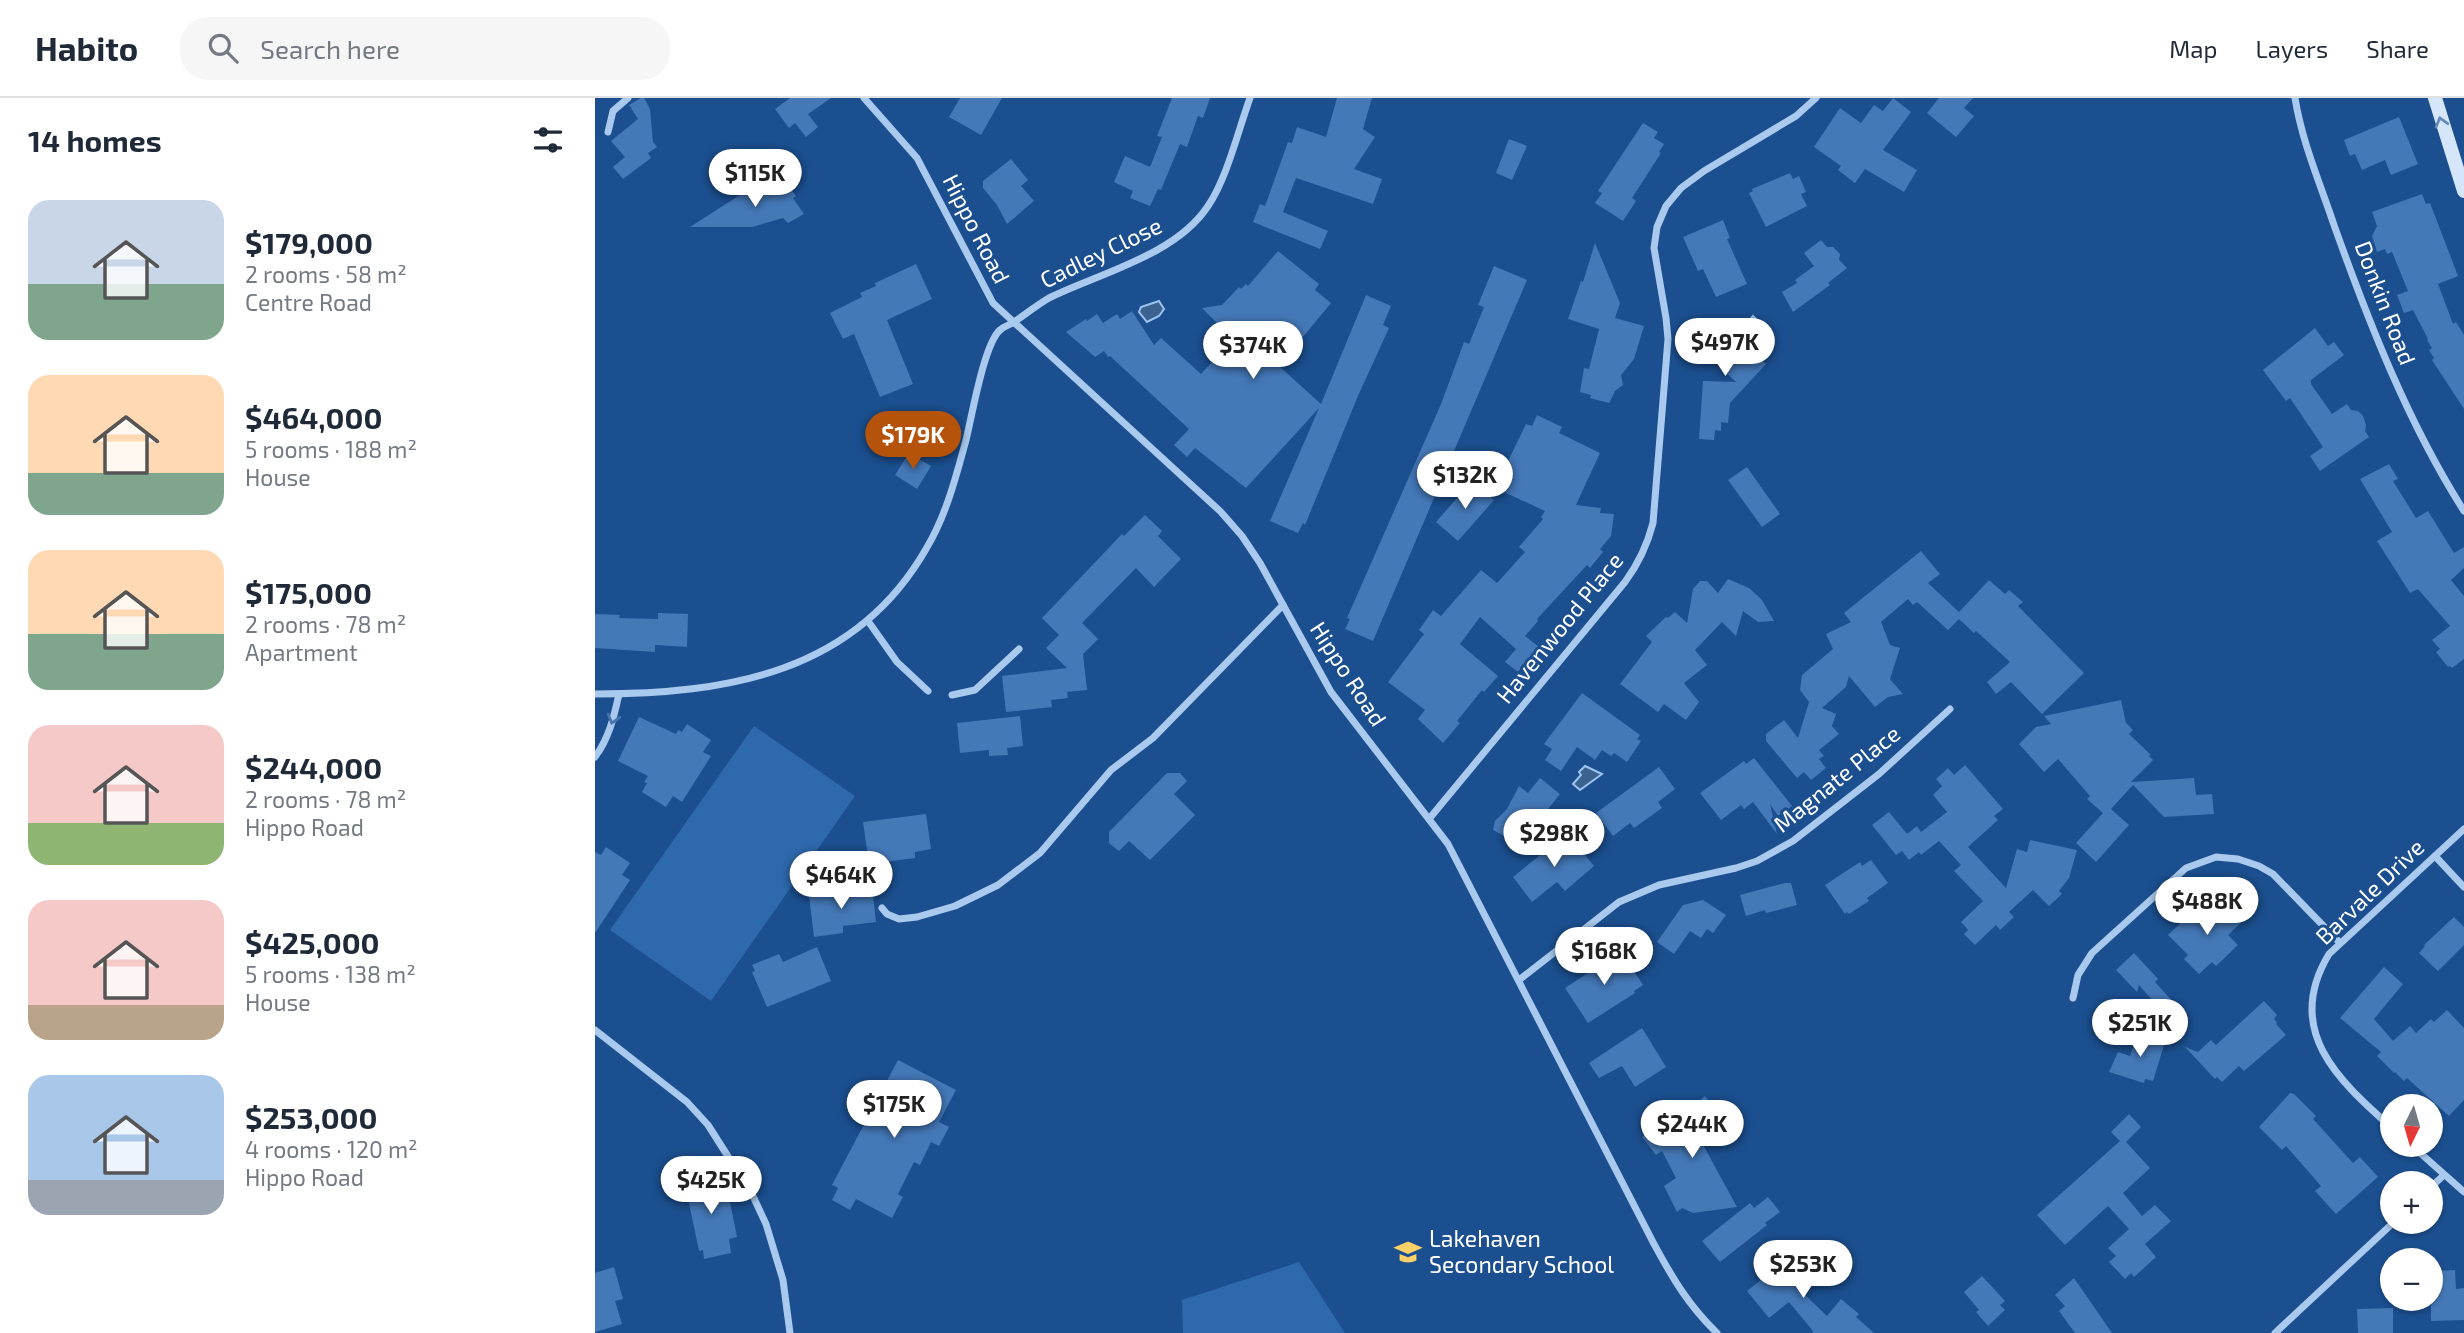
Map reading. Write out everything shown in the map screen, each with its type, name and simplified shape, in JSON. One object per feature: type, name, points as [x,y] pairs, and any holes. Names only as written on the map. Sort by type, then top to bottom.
[{"type":"main road","points":[[2435,98],[2464,191]]},
{"type":"street","points":[[608,132],[613,111],[628,98]]},
{"type":"street","name":"Hippo Road","points":[[864,98],[917,158],[987,295],[1013,323],[1220,511],[1242,536],[1331,692],[1448,844],[1676,1285],[1696,1313],[1717,1333]]},
{"type":"street","name":"Cadley Close","points":[[595,694],[691,690],[744,680],[796,664],[834,646],[868,621],[902,587],[927,548],[941,519],[959,466],[989,349],[999,331],[1049,299],[1160,248],[1190,228],[1209,205],[1218,187],[1250,98]]},
{"type":"street","name":"Havenwood Place","points":[[1429,819],[1625,582],[1639,564],[1648,543],[1653,523],[1667,357],[1666,318],[1654,248],[1657,227],[1666,206],[1681,188],[1704,171],[1796,116],[1817,98]]},
{"type":"street","name":"Donkin Road","points":[[2295,98],[2306,145],[2375,334],[2394,379],[2464,511]]},
{"type":"street","points":[[882,908],[887,914],[899,919],[917,917],[955,905],[998,885],[1040,853],[1111,770],[1153,738],[1283,605]]},
{"type":"street","points":[[868,621],[897,663],[928,691]]},
{"type":"street","points":[[952,695],[975,690],[1020,649]]},
{"type":"street","points":[[595,757],[605,744],[619,694]]},
{"type":"street","name":"Magnate Place","points":[[1519,980],[1619,902],[1659,885],[1757,861],[1793,841],[1879,774],[1950,709]]},
{"type":"street","name":"Barvale Drive","points":[[2380,1117],[2340,1079],[2327,1062],[2317,1041],[2312,1020],[2313,988],[2320,968],[2329,954],[2464,830]]},
{"type":"street","points":[[2435,856],[2464,887]]},
{"type":"street","points":[[2073,998],[2078,975],[2092,953],[2186,868],[2216,857],[2238,859],[2273,874],[2340,943]]},
{"type":"street","points":[[595,1030],[687,1102],[708,1125],[752,1194],[766,1224],[783,1280],[790,1333]]},
{"type":"street","points":[[2424,1157],[2464,1192]]},
{"type":"street","points":[[2274,1333],[2381,1234]]},
{"type":"shaded area","points":[[1159,301],[1164,309],[1159,316],[1147,322],[1139,312],[1141,307]]},
{"type":"shaded area","points":[[1753,316],[1771,335],[1761,343],[1743,327]]},
{"type":"shaded area","points":[[754,726],[855,796],[711,1001],[610,930]]},
{"type":"shaded area","points":[[1585,766],[1602,774],[1580,790],[1573,784]]},
{"type":"shaded area","points":[[1299,1262],[1345,1333],[1183,1333],[1182,1300]]},
{"type":"building","points":[[644,98],[650,109],[653,142],[657,147],[648,153],[651,158],[623,179],[613,167],[625,157],[611,141],[638,119],[629,105]]},
{"type":"building","points":[[790,98],[831,98],[808,114],[818,127],[806,137],[795,123],[789,128],[775,109]]},
{"type":"building","points":[[960,98],[1002,98],[981,135],[949,117]]},
{"type":"building","points":[[1172,98],[1210,98],[1203,118],[1198,116],[1187,147],[1180,144],[1161,190],[1158,189],[1150,206],[1130,198],[1133,191],[1114,182],[1125,156],[1150,167],[1162,137],[1157,136]]},
{"type":"building","points":[[1337,98],[1372,98],[1363,129],[1375,137],[1354,169],[1382,179],[1373,204],[1296,178],[1283,212],[1328,231],[1320,249],[1253,222],[1260,204],[1265,206],[1288,142],[1292,143],[1297,127],[1326,137]]},
{"type":"building","points":[[1893,98],[1911,112],[1883,150],[1917,170],[1904,192],[1865,169],[1855,183],[1838,170],[1841,166],[1814,147],[1840,108],[1861,123],[1874,105],[1883,111]]},
{"type":"building","points":[[1939,98],[1973,98],[1964,108],[1974,116],[1956,137],[1927,113]]},
{"type":"building","points":[[2399,117],[2418,164],[2391,175],[2385,160],[2362,170],[2355,154],[2350,156],[2344,140]]},
{"type":"building","points":[[1643,123],[1658,132],[1654,138],[1664,144],[1632,198],[1636,201],[1623,221],[1595,203],[1602,193],[1598,191]]},
{"type":"building","points":[[1509,139],[1527,146],[1512,180],[1496,173]]},
{"type":"building","points":[[1011,159],[1028,180],[1021,186],[1034,201],[1007,224],[997,205],[983,188],[983,181]]},
{"type":"building","points":[[1790,173],[1793,179],[1799,176],[1806,192],[1801,194],[1807,206],[1766,227],[1749,193],[1752,189]]},
{"type":"building","points":[[785,181],[804,214],[788,223],[783,218],[752,227],[690,227],[757,184],[763,196]]},
{"type":"building","points":[[2422,194],[2426,204],[2430,203],[2458,276],[2438,284],[2453,324],[2456,322],[2464,335],[2464,409],[2432,360],[2434,358],[2429,350],[2432,348],[2413,310],[2404,313],[2397,295],[2408,291],[2392,252],[2387,254],[2385,249],[2377,252],[2372,236],[2377,226],[2372,212]]},
{"type":"building","points":[[1723,220],[1730,238],[1727,239],[1747,284],[1716,297],[1703,269],[1698,271],[1683,237]]},
{"type":"building","points":[[1821,240],[1840,254],[1839,260],[1847,268],[1828,283],[1830,285],[1793,312],[1782,292],[1797,283],[1795,280],[1814,266],[1804,253]]},
{"type":"building","points":[[1595,243],[1620,303],[1615,318],[1644,326],[1634,359],[1621,375],[1623,385],[1615,391],[1609,403],[1580,392],[1584,368],[1589,369],[1599,329],[1568,319]]},
{"type":"building","points":[[1278,251],[1319,284],[1315,290],[1331,303],[1279,366],[1321,404],[1366,295],[1391,306],[1383,325],[1389,328],[1305,525],[1303,523],[1298,533],[1270,521],[1319,408],[1246,488],[1195,448],[1187,457],[1174,445],[1189,429],[1104,351],[1095,357],[1066,332],[1097,314],[1103,323],[1117,314],[1120,319],[1132,311],[1154,345],[1161,338],[1201,374],[1233,339],[1202,308],[1222,305],[1239,287],[1241,289],[1246,284],[1248,286]]},
{"type":"building","points":[[916,264],[932,299],[887,320],[913,384],[880,397],[854,334],[843,339],[830,313],[862,297],[860,293],[876,286],[875,283]]},
{"type":"building","points":[[1494,266],[1527,280],[1373,641],[1345,629],[1350,619],[1347,618],[1441,404],[1464,342],[1469,344],[1484,307],[1478,305]]},
{"type":"building","points":[[1715,323],[1728,335],[1743,342],[1766,364],[1730,403],[1728,423],[1721,422],[1721,431],[1715,430],[1714,440],[1699,439],[1703,381],[1736,382],[1709,357],[1714,353],[1699,339]]},
{"type":"building","points":[[2315,328],[2328,346],[2334,342],[2344,355],[2311,380],[2311,384],[2332,414],[2347,404],[2351,410],[2358,411],[2363,416],[2365,431],[2369,437],[2320,471],[2310,456],[2323,447],[2290,398],[2286,401],[2263,370]]},
{"type":"building","points":[[1537,415],[1562,427],[1559,433],[1600,453],[1576,505],[1601,508],[1600,513],[1614,514],[1611,536],[1590,568],[1587,565],[1537,619],[1525,636],[1539,647],[1518,672],[1505,662],[1516,649],[1480,617],[1460,644],[1498,676],[1484,692],[1482,690],[1443,743],[1418,719],[1425,710],[1388,682],[1424,634],[1419,630],[1433,610],[1441,616],[1481,570],[1497,583],[1525,552],[1519,547],[1543,519],[1541,517],[1545,511],[1495,488],[1526,424],[1532,426]]},
{"type":"building","points":[[909,453],[931,466],[917,489],[895,475]]},
{"type":"building","points":[[2389,464],[2398,479],[2393,481],[2416,518],[2428,511],[2454,553],[2464,547],[2464,568],[2451,580],[2464,596],[2464,659],[2452,668],[2448,667],[2436,652],[2440,649],[2432,640],[2450,626],[2418,589],[2410,593],[2377,541],[2392,532],[2360,479]]},
{"type":"building","points":[[1747,467],[1780,514],[1762,527],[1728,480]]},
{"type":"building","points":[[1472,481],[1494,500],[1458,541],[1436,522]]},
{"type":"building","points":[[1145,515],[1162,531],[1158,536],[1181,559],[1154,587],[1136,568],[1082,623],[1098,639],[1083,654],[1087,690],[1067,692],[1068,698],[1051,700],[1052,707],[1006,712],[1002,676],[1067,668],[1046,648],[1059,635],[1042,618],[1122,534],[1124,536]]},
{"type":"building","points":[[1921,551],[1940,574],[1928,583],[1959,612],[1989,580],[2005,594],[2009,590],[2023,602],[2018,606],[2084,673],[2042,714],[2011,682],[1996,694],[1987,682],[2010,662],[1976,631],[1974,633],[1959,619],[1948,630],[1917,602],[1913,605],[1908,599],[1881,622],[1890,645],[1900,648],[1890,679],[1903,694],[1888,697],[1875,707],[1849,676],[1846,687],[1822,708],[1836,714],[1832,726],[1839,734],[1819,750],[1824,756],[1819,759],[1826,768],[1811,780],[1804,772],[1797,778],[1766,741],[1766,734],[1784,720],[1798,738],[1809,702],[1800,690],[1802,675],[1833,649],[1826,634],[1851,622],[1844,613]]},
{"type":"building","points":[[1728,579],[1749,588],[1762,600],[1774,621],[1758,622],[1743,611],[1736,636],[1722,622],[1695,650],[1707,665],[1684,683],[1699,702],[1686,720],[1664,704],[1658,712],[1620,684],[1652,642],[1646,636],[1666,617],[1675,612],[1687,623],[1693,589],[1700,581],[1707,581],[1718,593]]},
{"type":"building","points":[[658,613],[688,614],[687,647],[655,645],[655,652],[595,648],[595,614],[658,619]]},
{"type":"building","points":[[1582,693],[1640,735],[1637,739],[1641,741],[1627,762],[1614,753],[1611,756],[1602,750],[1595,760],[1577,747],[1561,771],[1545,760],[1552,749],[1544,744]]},
{"type":"building","points":[[2121,700],[2126,723],[2133,730],[2129,734],[2153,760],[2131,782],[2194,778],[2196,795],[2212,794],[2214,814],[2164,817],[2133,785],[2111,809],[2129,825],[2096,862],[2076,843],[2103,813],[2087,799],[2090,796],[2058,759],[2044,772],[2019,744],[2036,727],[2051,724],[2044,716]]},
{"type":"building","points":[[1020,716],[1023,746],[1007,748],[1008,755],[989,756],[989,750],[960,753],[957,723]]},
{"type":"building","points":[[639,717],[676,734],[678,730],[682,732],[687,724],[711,740],[703,752],[711,756],[682,802],[673,796],[666,807],[642,792],[648,776],[618,761]]},
{"type":"building","points":[[1754,758],[1792,806],[1778,816],[1770,804],[1777,834],[1753,802],[1744,809],[1741,805],[1721,820],[1700,793],[1744,761],[1746,764]]},
{"type":"building","points":[[1965,765],[2003,809],[1994,816],[1998,820],[1968,847],[2006,888],[2017,849],[2027,852],[2030,840],[2077,850],[2069,878],[2059,891],[2062,894],[2049,906],[2033,890],[2009,912],[2014,917],[2000,930],[1996,925],[1975,945],[1964,934],[1968,930],[1961,922],[1983,901],[1954,871],[1961,865],[1939,841],[1921,855],[1919,852],[1909,860],[1902,851],[1896,855],[1872,825],[1889,812],[1907,834],[1917,826],[1921,832],[1947,812],[1933,795],[1942,786],[1936,779],[1948,768],[1954,775]]},
{"type":"building","points":[[1659,767],[1675,789],[1658,802],[1662,808],[1634,828],[1630,823],[1613,836],[1596,813]]},
{"type":"building","points":[[1167,773],[1180,773],[1187,781],[1174,794],[1195,815],[1150,860],[1129,841],[1119,851],[1109,843],[1109,832]]},
{"type":"building","points":[[1540,778],[1560,794],[1522,842],[1515,842],[1493,830],[1495,821],[1507,809],[1519,786],[1528,793]]},
{"type":"building","points":[[926,814],[931,849],[915,852],[915,858],[869,864],[863,822]]},
{"type":"building","points":[[1567,833],[1594,866],[1565,891],[1557,882],[1532,902],[1513,877]]},
{"type":"building","points":[[606,847],[630,863],[622,875],[630,880],[595,933],[595,852],[601,855]]},
{"type":"building","points":[[1871,860],[1888,883],[1867,898],[1869,901],[1845,914],[1825,885],[1860,862],[1862,866]]},
{"type":"building","points":[[1791,883],[1797,905],[1746,916],[1740,895]]},
{"type":"building","points":[[872,888],[876,922],[843,926],[843,933],[814,937],[809,896]]},
{"type":"building","points":[[1703,900],[1726,915],[1713,933],[1707,929],[1701,938],[1690,931],[1674,954],[1657,942],[1683,905]]},
{"type":"building","points":[[2234,905],[2246,918],[2228,935],[2238,945],[2216,966],[2212,962],[2199,974],[2184,959],[2188,955],[2168,935],[2188,916],[2192,921],[2212,907],[2221,917]]},
{"type":"building","points":[[2454,917],[2464,927],[2464,945],[2438,971],[2419,953]]},
{"type":"building","points":[[817,947],[831,981],[767,1007],[752,972],[755,971],[752,965],[779,954],[783,962]]},
{"type":"building","points":[[2134,953],[2158,979],[2155,982],[2176,1005],[2165,1015],[2139,985],[2137,992],[2116,970]]},
{"type":"building","points":[[1606,954],[1609,959],[1614,960],[1623,954],[1643,985],[1588,1023],[1565,988],[1594,969],[1590,963]]},
{"type":"building","points":[[2384,967],[2403,984],[2374,1019],[2393,1041],[2410,1026],[2416,1033],[2431,1019],[2434,1022],[2447,1010],[2464,1028],[2464,1100],[2449,1116],[2443,1111],[2443,1094],[2425,1094],[2407,1078],[2404,1081],[2377,1056],[2381,1052],[2340,1018]]},
{"type":"building","points":[[2264,1001],[2277,1015],[2274,1019],[2276,1024],[2286,1035],[2244,1071],[2239,1066],[2222,1082],[2217,1077],[2215,1079],[2185,1047],[2198,1052],[2211,1040],[2216,1045]]},
{"type":"building","points":[[1642,1028],[1666,1067],[1635,1087],[1622,1066],[1599,1078],[1589,1063]]},
{"type":"building","points":[[2138,1032],[2161,1039],[2160,1044],[2164,1045],[2153,1081],[2145,1079],[2144,1083],[2109,1072],[2118,1052],[2130,1056]]},
{"type":"building","points":[[898,1060],[956,1090],[939,1122],[949,1127],[939,1146],[931,1142],[920,1165],[914,1162],[898,1194],[903,1197],[892,1218],[856,1199],[850,1210],[832,1200],[838,1188],[832,1185]]},
{"type":"building","points":[[2290,1093],[2316,1116],[2313,1119],[2353,1163],[2360,1157],[2378,1177],[2336,1214],[2315,1191],[2321,1186],[2286,1146],[2282,1150],[2259,1127]]},
{"type":"building","points":[[1705,1096],[1725,1122],[1701,1141],[1737,1207],[1693,1213],[1682,1208],[1677,1212],[1664,1186],[1676,1178],[1662,1151],[1656,1155],[1642,1137],[1661,1122],[1665,1127]]},
{"type":"building","points":[[2129,1114],[2141,1127],[2126,1142],[2150,1168],[2123,1193],[2142,1216],[2155,1205],[2171,1221],[2145,1244],[2156,1257],[2134,1277],[2131,1273],[2125,1279],[2109,1262],[2116,1256],[2108,1248],[2129,1229],[2108,1206],[2065,1245],[2037,1215],[2120,1141],[2111,1132]]},
{"type":"building","points":[[716,1174],[719,1188],[727,1187],[737,1237],[729,1239],[731,1253],[704,1259],[703,1250],[699,1251],[686,1189],[690,1188],[688,1180]]},
{"type":"building","points":[[1768,1197],[1780,1212],[1720,1262],[1702,1241],[1750,1203],[1754,1208]]},
{"type":"building","points":[[1795,1253],[1817,1281],[1802,1292],[1827,1316],[1841,1299],[1859,1314],[1856,1317],[1874,1333],[1812,1333],[1789,1302],[1769,1318],[1747,1291]]},
{"type":"building","points":[[614,1267],[623,1299],[615,1301],[622,1324],[595,1332],[595,1273]]},
{"type":"building","points":[[2443,1270],[2455,1270],[2456,1289],[2464,1288],[2464,1320],[2431,1321],[2431,1311],[2443,1311]]},
{"type":"building","points":[[1982,1276],[2005,1301],[2000,1305],[2005,1310],[1988,1326],[1964,1292]]},
{"type":"building","points":[[2074,1278],[2112,1333],[2075,1333],[2059,1311],[2065,1306],[2055,1295]]},
{"type":"building","points":[[2357,1309],[2393,1311],[2393,1333],[2358,1333]]},
{"type":"place","name":"Lakehaven Secondary School","points":[[1408,1252]]}]
